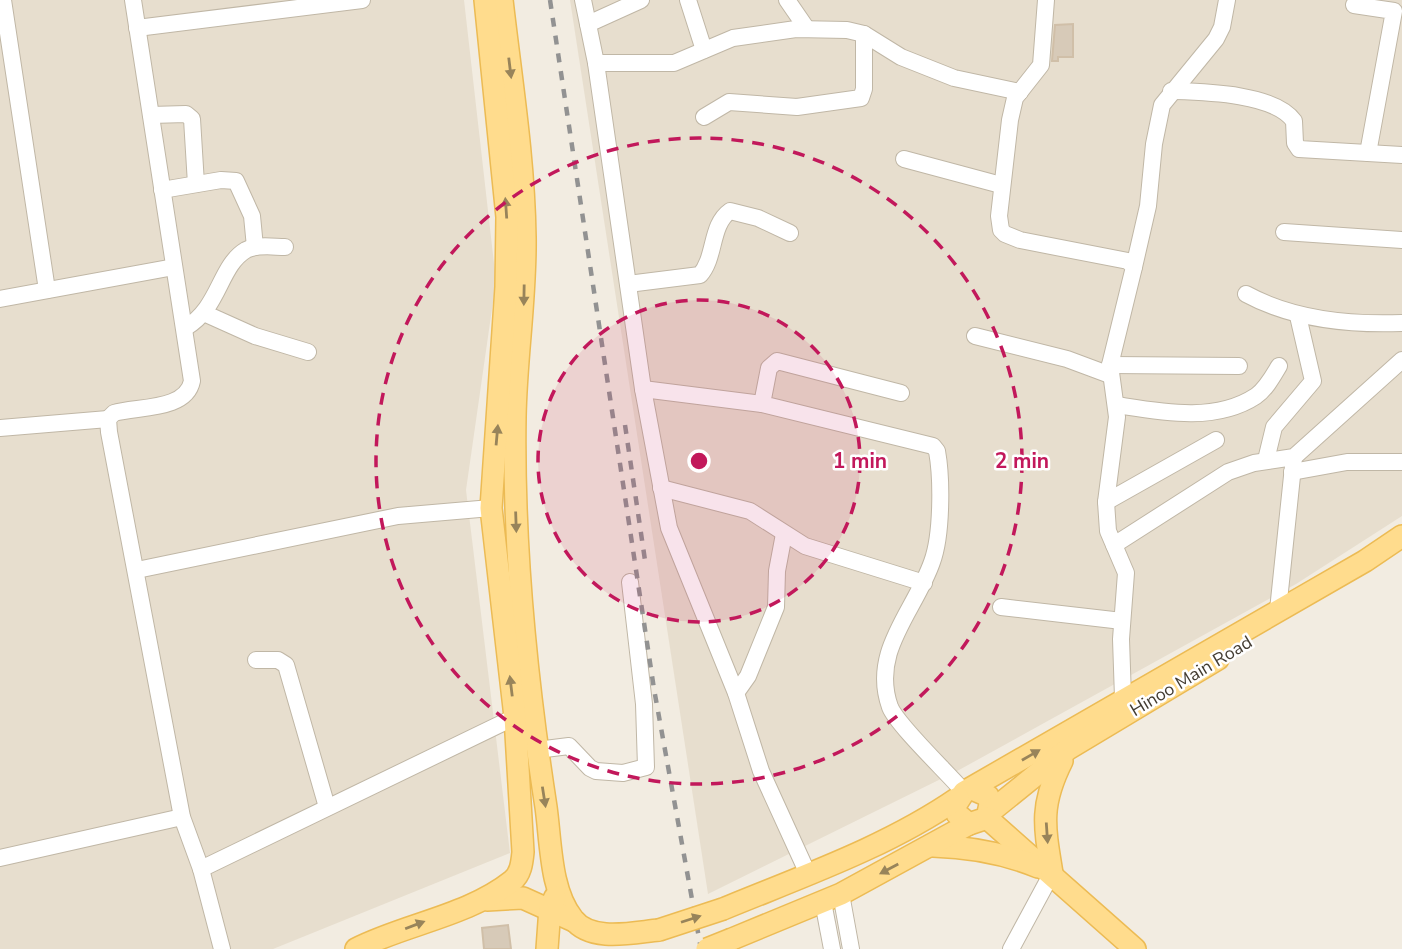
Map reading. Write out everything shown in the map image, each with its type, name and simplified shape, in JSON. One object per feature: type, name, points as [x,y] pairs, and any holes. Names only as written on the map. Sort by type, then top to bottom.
[{"type":"main road","points":[[356,949],[475,902],[513,880],[520,870],[523,852],[515,717],[491,508],[505,313],[507,216],[485,0]]},
{"type":"main road","points":[[502,0],[519,148],[525,237],[524,313],[515,413],[515,490],[518,566],[554,898],[547,949]]},
{"type":"main road","points":[[609,949],[723,909],[808,874],[929,818],[965,793],[1123,698],[1402,536]]},
{"type":"main road","name":"Hinoo Main Road","points":[[708,949],[832,898],[933,846],[982,818],[1068,749],[1402,553]]},
{"type":"main road","points":[[1052,873],[1046,800],[1048,790],[1068,749]]},
{"type":"main road","points":[[965,793],[957,814],[982,818],[1052,873],[1135,949]]},
{"type":"main road","points":[[965,793],[988,796],[982,818]]},
{"type":"main road","points":[[933,846],[1003,855],[1052,873]]},
{"type":"main road","points":[[475,902],[509,896],[554,898],[574,921],[611,934],[659,930]]},
{"type":"street","points":[[3,0],[47,290]]},
{"type":"street","points":[[0,428],[108,419],[118,411],[176,400],[188,392],[191,369],[133,0]]},
{"type":"street","points":[[137,28],[362,0]]},
{"type":"street","points":[[583,0],[596,63],[643,389],[661,488],[676,550],[736,693],[761,771],[808,874]]},
{"type":"street","points":[[587,24],[641,0]]},
{"type":"street","points":[[688,0],[704,50]]},
{"type":"street","points":[[787,0],[807,29]]},
{"type":"street","points":[[1046,0],[1041,65],[1013,105],[1001,185],[999,224],[1005,234],[1128,261],[1134,267]]},
{"type":"street","points":[[1123,698],[1122,621],[1126,573],[1108,531],[1106,502],[1116,405],[1110,370],[1148,206],[1158,117],[1171,91],[1216,39],[1222,27],[1227,0]]},
{"type":"street","points":[[1354,5],[1398,11],[1368,153]]},
{"type":"street","points":[[596,63],[674,63],[733,38],[807,29],[847,30],[864,34],[901,57],[963,81],[1020,92]]},
{"type":"street","points":[[704,117],[729,102],[797,107],[861,98],[864,89],[864,34]]},
{"type":"street","points":[[1171,91],[1226,95],[1279,108],[1294,121],[1294,143],[1299,149],[1402,155]]},
{"type":"street","points":[[151,116],[182,113],[192,119],[196,184]]},
{"type":"street","points":[[904,159],[1001,185]]},
{"type":"street","points":[[162,190],[229,179],[238,182],[252,216],[255,247]]},
{"type":"street","points":[[628,284],[700,275],[709,258],[719,223],[730,211],[758,218],[790,233]]},
{"type":"street","points":[[1284,232],[1402,240]]},
{"type":"street","points":[[185,328],[206,314],[238,257],[255,247],[285,247]]},
{"type":"street","points":[[0,299],[174,267]]},
{"type":"street","points":[[1247,294],[1268,306],[1298,316],[1402,323]]},
{"type":"street","points":[[206,314],[255,336],[308,352]]},
{"type":"street","points":[[1266,460],[1274,427],[1313,381],[1298,316]]},
{"type":"street","points":[[975,336],[1110,370],[1239,366]]},
{"type":"street","points":[[1278,610],[1293,464],[1402,360]]},
{"type":"street","points":[[762,404],[769,368],[772,362],[777,361],[901,393]]},
{"type":"street","points":[[1116,405],[1171,413],[1230,407],[1256,396],[1279,366]]},
{"type":"street","points":[[643,389],[762,404],[933,446],[938,458],[938,533],[933,560],[924,583],[892,638],[887,662],[887,694],[895,716],[965,793]]},
{"type":"street","points":[[108,419],[183,817],[201,869],[222,949]]},
{"type":"street","points":[[1106,502],[1216,440]]},
{"type":"street","points":[[1114,545],[1228,472],[1266,460],[1293,464],[1402,462]]},
{"type":"street","points":[[661,488],[750,511],[805,547],[924,583]]},
{"type":"street","points":[[137,570],[398,516],[491,508]]},
{"type":"street","points":[[736,693],[748,676],[776,607],[777,571],[784,534]]},
{"type":"street","points":[[537,750],[569,746],[590,768],[615,774],[646,767],[644,704],[630,582]]},
{"type":"street","points":[[1001,607],[1122,621]]},
{"type":"street","points":[[256,660],[278,660],[286,665],[327,807]]},
{"type":"street","points":[[201,869],[515,717]]},
{"type":"street","points":[[0,858],[183,817]]},
{"type":"street","points":[[1011,949],[1052,873]]},
{"type":"street","points":[[832,898],[832,949]]},
{"type":"street","points":[[832,898],[851,949]]},
{"type":"shaded area","points":[[0,0],[464,0],[496,281],[466,490],[510,853],[273,949],[0,949]]},
{"type":"shaded area","points":[[570,0],[1402,0],[1402,516],[1296,584],[959,770],[708,894]]},
{"type":"building","points":[[1073,24],[1073,57],[1058,57],[1058,61],[1052,61],[1055,25]]},
{"type":"building","points":[[508,925],[511,949],[484,949],[482,928]]},
{"type":"railway","points":[[550,0],[654,689],[701,949]]},
{"type":"railway","points":[[625,425],[646,567]]}]
